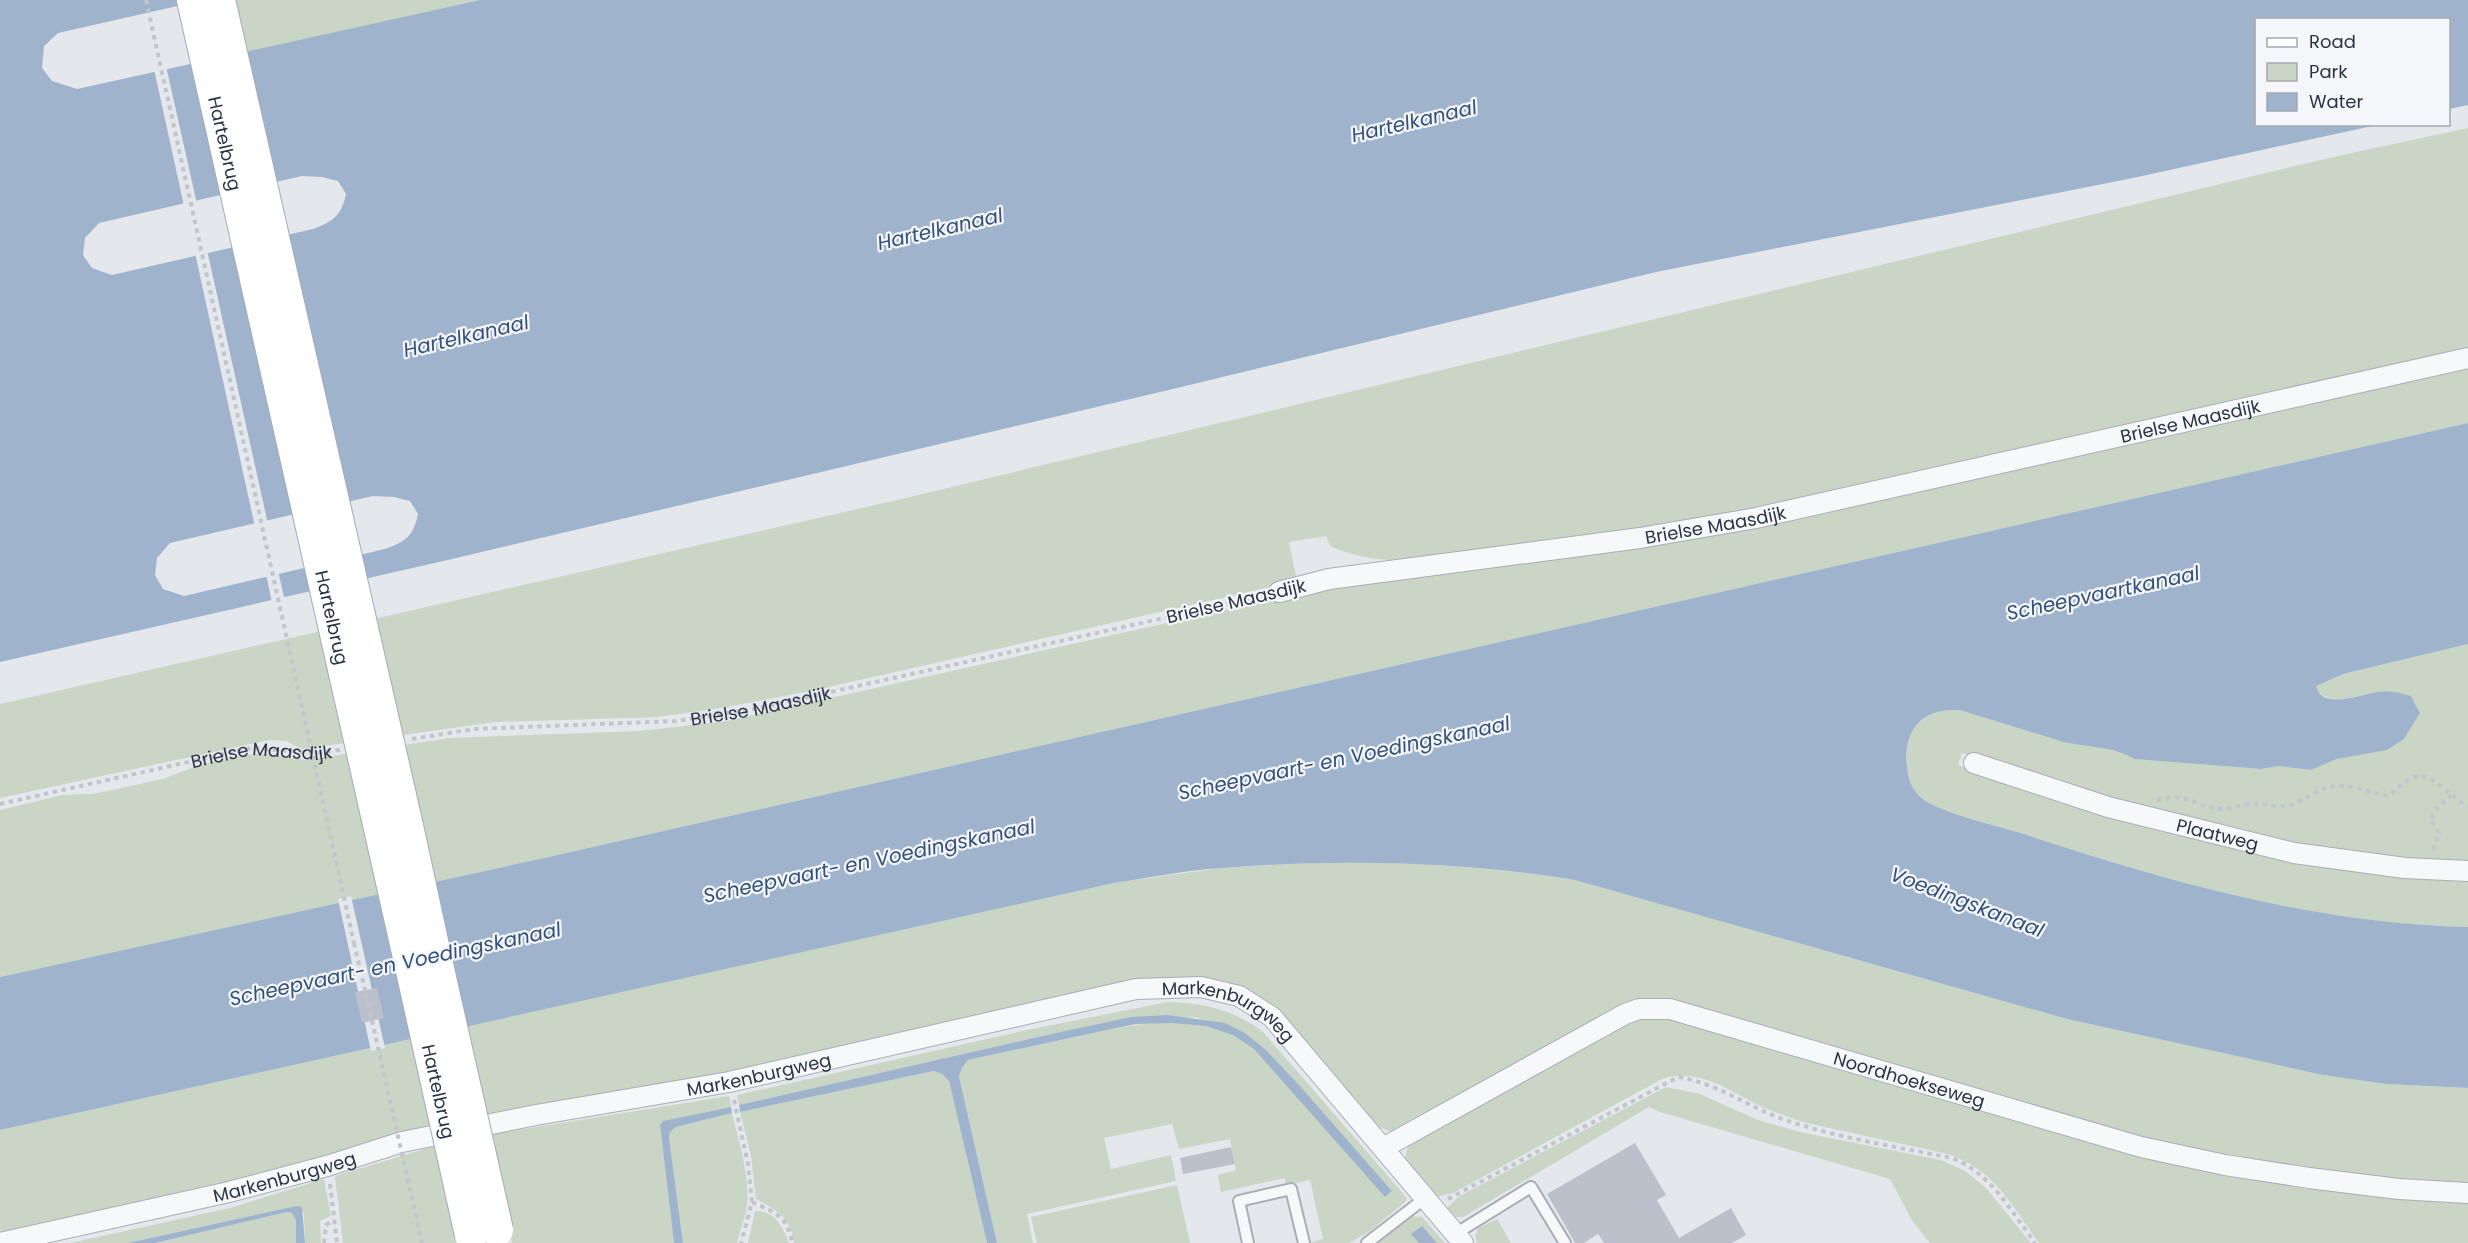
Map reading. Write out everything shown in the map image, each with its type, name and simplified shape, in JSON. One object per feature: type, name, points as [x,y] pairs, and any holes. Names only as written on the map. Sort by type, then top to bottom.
[{"type":"main road","name":"Hartelbrug","points":[[193,0],[485,1238]]},
{"type":"main road","name":"Hartelbrug","points":[[219,0],[485,1238]]},
{"type":"street","name":"Brielse Maasdijk","points":[[1279,592],[1329,579],[1640,538],[1756,518],[2468,358]]},
{"type":"street","name":"Plaatweg","points":[[1974,763],[2108,807],[2294,853],[2421,869],[2468,871]]},
{"type":"street","name":"Markenburgweg","points":[[0,1243],[229,1192],[327,1166],[402,1142],[536,1115],[729,1082],[1136,989],[1201,987],[1239,996],[1272,1017],[1459,1238]]},
{"type":"street","name":"Noordhoekseweg","points":[[1383,1148],[1625,1014],[1652,1008],[1670,1009],[2141,1147],[2225,1165],[2309,1178],[2399,1189],[2468,1193]]},
{"type":"lane","points":[[1459,1238],[1531,1187],[1565,1243]]},
{"type":"lane","points":[[1248,1243],[1239,1201],[1291,1189],[1304,1243]]},
{"type":"lane","points":[[1367,1243],[1428,1203]]},
{"type":"path","points":[[146,0],[422,1243]]},
{"type":"path","name":"Brielse Maasdijk","points":[[406,740],[474,729],[676,721],[754,709],[1279,592]]},
{"type":"path","name":"Brielse Maasdijk","points":[[0,804],[251,748],[316,753],[350,748]]},
{"type":"path","points":[[2142,816],[2155,800],[2168,796],[2192,799],[2221,809],[2249,804],[2283,807],[2321,790],[2336,786],[2353,787],[2386,796],[2398,790],[2412,777],[2424,777],[2468,806]]},
{"type":"path","points":[[2421,869],[2438,840],[2439,833],[2430,819],[2440,805],[2451,796]]},
{"type":"path","points":[[1428,1203],[1678,1077],[1696,1080],[1783,1119],[1822,1131],[1952,1158],[1968,1164],[1992,1185],[2035,1243]]},
{"type":"path","points":[[733,1098],[740,1124],[752,1202],[741,1243]]},
{"type":"path","points":[[327,1166],[336,1243]]},
{"type":"path","points":[[752,1202],[776,1212],[784,1221],[792,1243]]},
{"type":"path","points":[[324,1243],[326,1225],[334,1220]]},
{"type":"green space","points":[[231,0],[480,0],[243,53]]},
{"type":"green space","points":[[2468,128],[2468,349],[1799,501],[1634,529],[1391,560],[1360,556],[1337,549],[1330,546],[1326,536],[1289,542],[1297,581],[820,689],[727,707],[658,717],[496,722],[302,749],[286,741],[269,740],[0,798],[0,704],[893,501],[2333,157]]},
{"type":"green space","points":[[2468,366],[2468,423],[553,856],[0,977],[0,810],[62,795],[93,794],[163,779],[202,764],[246,755],[265,754],[306,760],[450,738],[640,731],[727,721],[1297,594],[1710,535],[1791,520]]},
{"type":"green space","points":[[2468,644],[2468,868],[2317,850],[2069,789],[1962,753],[1958,765],[2053,798],[2392,876],[2468,882],[2468,927],[2355,918],[2244,898],[2189,884],[1946,811],[1924,800],[1913,788],[1908,774],[1907,749],[1915,728],[1931,715],[1956,710],[2061,741],[2117,751],[2134,759],[2261,769],[2279,766],[2311,770],[2337,759],[2404,739],[2420,713],[2411,696],[2379,692],[2338,699],[2323,695],[2316,690],[2315,686],[2343,674]]},
{"type":"green space","points":[[1351,861],[1463,867],[1575,880],[2067,1019],[2323,1075],[2386,1084],[2468,1088],[2468,1187],[2414,1185],[2151,1144],[1664,1002],[1401,1130],[1389,1131],[1377,1126],[1300,1042],[1207,981],[703,1079],[483,1115],[463,1027],[1114,883],[1220,868]]},
{"type":"green space","points":[[1168,1002],[1218,1009],[1241,1018],[1263,1032],[1407,1198],[1405,1202],[1370,1231],[1349,1243],[1309,1243],[1323,1239],[1310,1180],[1286,1185],[1285,1178],[1221,1192],[1218,1175],[1236,1170],[1230,1139],[1179,1149],[1172,1124],[1104,1138],[1111,1169],[1171,1155],[1176,1181],[1027,1214],[1033,1243],[997,1243],[959,1075],[962,1068],[968,1060],[1150,1023],[1192,1023],[1213,1027],[1233,1034],[1244,1041],[1271,1066],[1385,1196],[1392,1191],[1266,1050],[1245,1033],[1195,1017],[1042,1036],[739,1105],[737,1095],[1022,1031]]},
{"type":"green space","points":[[1662,1014],[2185,1164],[2468,1198],[2468,1243],[2039,1243],[2001,1190],[1978,1169],[1964,1161],[1948,1154],[1806,1123],[1762,1107],[1714,1082],[1689,1076],[1662,1079],[1453,1193],[1436,1197],[1409,1165],[1405,1158],[1408,1145],[1635,1016]]},
{"type":"green space","points":[[415,1038],[435,1125],[243,1179],[0,1234],[0,1130]]},
{"type":"green space","points":[[934,1071],[942,1074],[949,1081],[987,1243],[794,1243],[790,1227],[782,1216],[756,1199],[751,1156],[740,1112]]},
{"type":"green space","points":[[1666,1087],[1700,1094],[1758,1120],[1800,1132],[1941,1160],[1965,1171],[1986,1188],[2031,1243],[1930,1243],[1913,1222],[1890,1179],[1649,1107],[1463,1217],[1456,1217],[1447,1208],[1458,1197]]},
{"type":"green space","points":[[729,1096],[731,1107],[664,1121],[660,1125],[674,1243],[512,1243],[487,1135]]},
{"type":"green space","points":[[732,1113],[743,1159],[748,1195],[737,1243],[683,1243],[670,1132],[676,1127]]},
{"type":"green space","points":[[438,1145],[460,1243],[343,1243],[335,1176]]},
{"type":"green space","points":[[324,1179],[331,1216],[320,1221],[321,1243],[305,1243],[304,1213],[296,1206],[128,1243],[70,1243],[230,1208]]},
{"type":"green space","points":[[1177,1185],[1190,1243],[1037,1243],[1031,1217]]},
{"type":"green space","points":[[755,1211],[773,1217],[781,1225],[789,1243],[748,1243]]},
{"type":"green space","points":[[287,1212],[292,1213],[296,1220],[296,1243],[155,1243]]},
{"type":"green space","points":[[1410,1216],[1422,1217],[1445,1243],[1437,1243],[1422,1226],[1412,1234],[1419,1243],[1379,1243]]},
{"type":"green space","points":[[1497,1219],[1511,1243],[1477,1243],[1475,1236],[1478,1228]]},
{"type":"water","name":"Hartelkanaal","points":[[0,0],[204,0],[58,33],[44,46],[42,68],[52,81],[77,89],[480,0],[2468,0],[2468,105],[2450,109],[2450,18],[2255,18],[2255,126],[2372,126],[2133,178],[1656,272],[452,559],[0,662]],"holes":[[[302,176],[338,181],[346,194],[342,208],[336,217],[313,229],[112,275],[92,268],[83,255],[85,238],[99,223]],[[373,496],[394,497],[410,501],[418,514],[414,528],[408,537],[385,549],[184,596],[163,589],[155,575],[157,558],[170,543]]]},
{"type":"water","points":[[2468,423],[2468,644],[2343,674],[2316,686],[2320,694],[2334,699],[2352,698],[2382,691],[2411,696],[2420,713],[2404,739],[2387,750],[2337,759],[2311,770],[2279,766],[2261,769],[2134,759],[2117,751],[2060,741],[1956,710],[1942,711],[1921,720],[1914,728],[1910,738],[1906,761],[1913,788],[1924,800],[1934,805],[1959,815],[2135,869],[2300,909],[2412,924],[2468,927],[2468,1088],[2386,1084],[2323,1075],[2067,1019],[1575,880],[1443,865],[1310,863],[1208,869],[1114,883],[0,1130],[0,977],[553,856]]},
{"type":"water","points":[[1167,1015],[1225,1023],[1245,1033],[1266,1050],[1299,1085],[1392,1191],[1385,1197],[1254,1049],[1233,1035],[1206,1026],[1172,1023],[1135,1024],[968,1060],[959,1076],[997,1243],[987,1243],[949,1081],[942,1074],[934,1071],[740,1112],[739,1105],[1042,1036],[1131,1017]]},
{"type":"water","points":[[731,1107],[732,1113],[676,1127],[670,1132],[683,1243],[674,1243],[660,1125],[663,1121]]},
{"type":"water","points":[[296,1206],[302,1207],[305,1243],[296,1243],[296,1220],[292,1213],[287,1212],[155,1243],[128,1243]]},
{"type":"water","points":[[1422,1226],[1437,1243],[1419,1243],[1411,1234]]},
{"type":"pier","points":[[166,66],[197,204],[184,206],[154,69]]},
{"type":"pier","points":[[207,250],[268,524],[255,527],[195,253]]},
{"type":"pier","points":[[278,571],[285,601],[272,603],[266,574]]},
{"type":"pier","points":[[351,896],[385,1048],[371,1051],[338,899]]},
{"type":"building","points":[[377,988],[384,1018],[362,1023],[355,992]]},
{"type":"building","points":[[1635,1143],[1666,1195],[1657,1200],[1679,1238],[1731,1208],[1746,1235],[1732,1243],[1604,1243],[1598,1234],[1584,1243],[1575,1243],[1547,1194]]},
{"type":"building","points":[[1231,1147],[1235,1164],[1183,1174],[1180,1158]]},
{"type":"water label","name":"Scheepvaartkanaal","points":[[2103,593]]},
{"type":"water label","name":"Scheepvaart- en Voedingskanaal","points":[[1344,758]]},
{"type":"water label","name":"Scheepvaart- en Voedingskanaal","points":[[869,861]]},
{"type":"water label","name":"Voedingskanaal","points":[[1967,902]]},
{"type":"water label","name":"Scheepvaart- en Voedingskanaal","points":[[395,964]]}]
